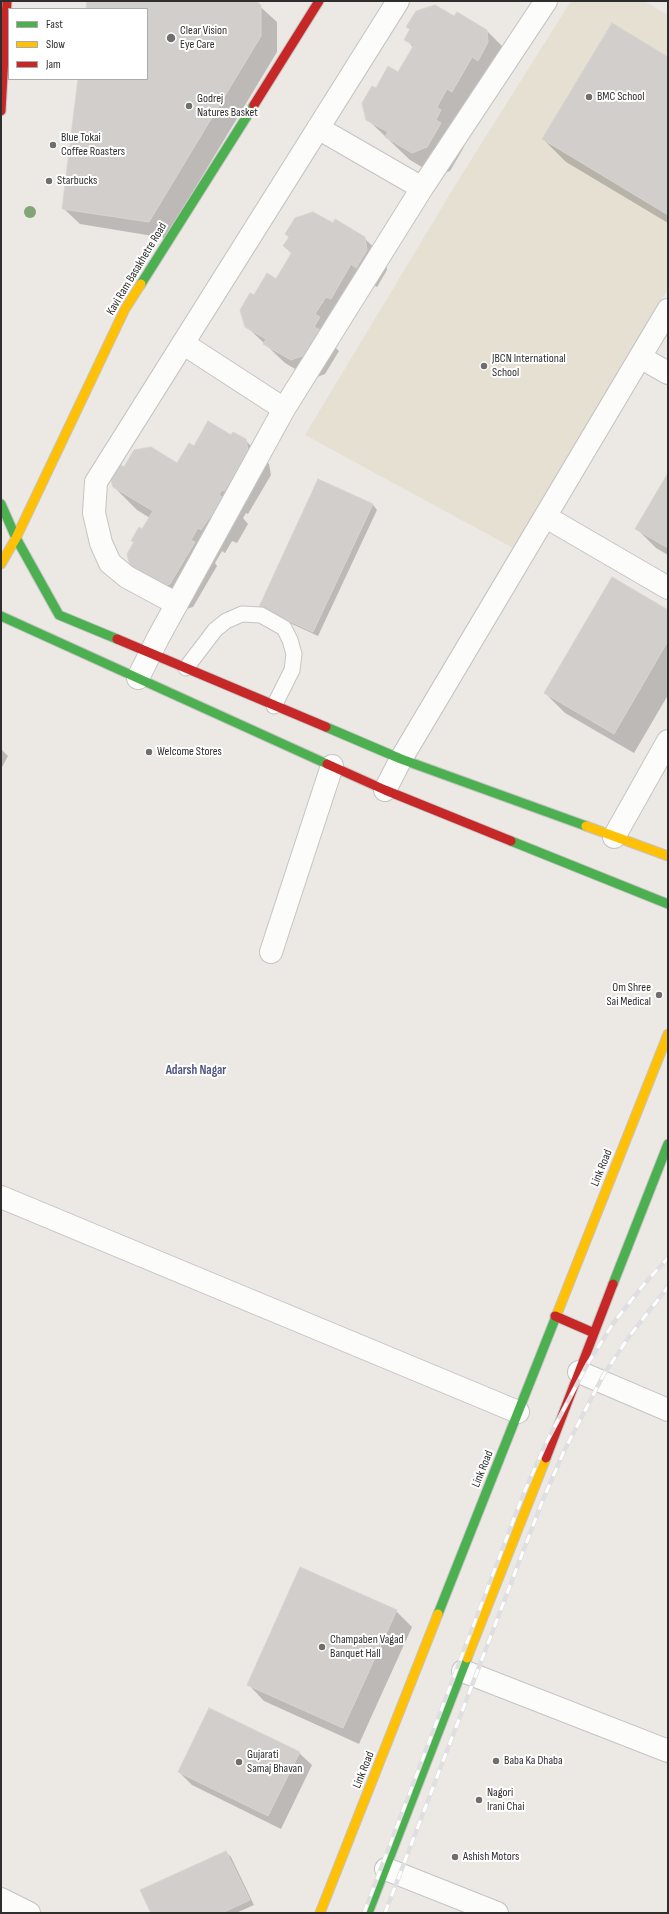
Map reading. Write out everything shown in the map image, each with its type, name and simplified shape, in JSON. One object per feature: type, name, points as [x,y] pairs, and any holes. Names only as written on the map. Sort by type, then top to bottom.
[{"type":"main road","points":[[1,111],[7,1]]},
{"type":"main road","name":"Kavi Ram Basakhetre Road","points":[[1,564],[16,538],[125,309],[319,1]]},
{"type":"main road","points":[[1,504],[16,538],[60,615],[401,759],[668,856]]},
{"type":"main road","points":[[1,616],[385,790],[668,904]]},
{"type":"main road","name":"Link Road","points":[[320,1913],[555,1316],[668,1034]]},
{"type":"main road","points":[[368,1913],[668,1144]]},
{"type":"main road","points":[[555,1316],[594,1333]]},
{"type":"street","points":[[177,604],[127,578],[110,563],[101,543],[94,513],[96,482],[398,1]]},
{"type":"street","points":[[138,678],[284,408],[422,188],[546,1]]},
{"type":"street","points":[[318,128],[422,188]]},
{"type":"street","points":[[385,790],[401,759],[668,310]]},
{"type":"street","points":[[184,344],[284,408]]},
{"type":"street","points":[[640,356],[668,373]]},
{"type":"street","points":[[546,517],[668,588]]},
{"type":"street","points":[[614,836],[668,741]]},
{"type":"street","points":[[271,952],[332,766]]},
{"type":"street","points":[[1,1197],[518,1412]]},
{"type":"street","points":[[579,1372],[668,1410]]},
{"type":"street","points":[[463,1671],[668,1751]]},
{"type":"street","points":[[386,1869],[497,1913]]},
{"type":"street","points":[[1,1899],[29,1913]]},
{"type":"lane","points":[[186,668],[215,630],[226,621],[242,614],[261,615],[284,628],[290,640],[294,654],[292,670],[274,706]]},
{"type":"shaded area","name":"JBCN International School","points":[[571,1],[644,1],[668,15],[668,289],[513,548],[305,435],[459,179]]},
{"type":"building","points":[[87,1],[256,1],[261,5],[261,36],[149,222],[62,209],[78,80],[148,80],[148,8],[86,8]]},
{"type":"building","points":[[435,5],[454,16],[457,12],[487,30],[488,42],[478,61],[472,57],[452,92],[447,89],[437,107],[441,110],[436,120],[441,123],[427,147],[412,153],[385,137],[388,132],[366,120],[362,103],[372,86],[376,88],[388,66],[398,72],[414,45],[404,40],[410,29],[406,27],[416,11]]},
{"type":"building","points":[[612,23],[668,57],[668,215],[542,139]]},
{"type":"building","points":[[313,212],[333,223],[335,219],[365,237],[367,250],[356,268],[351,264],[331,299],[326,297],[315,314],[320,317],[314,327],[320,330],[305,355],[291,360],[263,344],[266,339],[245,327],[240,310],[250,293],[254,295],[267,273],[276,279],[292,252],[283,246],[289,237],[285,234],[295,218]]},
{"type":"building","points":[[208,421],[231,435],[233,432],[246,439],[248,451],[224,491],[222,490],[219,495],[226,499],[213,520],[209,518],[201,530],[198,528],[191,540],[195,542],[170,584],[159,588],[131,571],[127,554],[134,542],[131,541],[139,527],[142,529],[153,511],[113,487],[110,477],[119,463],[124,467],[134,450],[151,447],[177,463],[189,443],[194,446]]},
{"type":"building","points":[[668,473],[668,548],[635,529]]},
{"type":"building","points":[[318,479],[373,504],[313,632],[259,607]]},
{"type":"building","points":[[612,577],[668,610],[668,641],[614,734],[544,693]]},
{"type":"building","name":"Champaben Vagad Banquet Hall","points":[[300,1567],[397,1610],[343,1728],[247,1685]]},
{"type":"building","name":"Gujarati Samaj Bhavan","points":[[209,1708],[300,1752],[268,1816],[178,1772]]},
{"type":"building","points":[[226,1851],[250,1900],[222,1913],[151,1913],[140,1890]]},
{"type":"railway","points":[[364,1913],[523,1495],[546,1443],[587,1365],[614,1322],[645,1283],[668,1258]]},
{"type":"railway","points":[[385,1913],[542,1502],[564,1451],[604,1374],[631,1334],[668,1287]]},
{"type":"traffic: fast","points":[[141,284],[254,105]]},
{"type":"traffic: fast","points":[[1,504],[16,538],[59,615],[117,639]]},
{"type":"traffic: fast","points":[[1,616],[327,764]]},
{"type":"traffic: fast","points":[[326,727],[401,759],[586,826]]},
{"type":"traffic: fast","points":[[511,841],[668,904]]},
{"type":"traffic: fast","points":[[613,1284],[668,1144]]},
{"type":"traffic: fast","points":[[438,1614],[557,1314]]},
{"type":"traffic: fast","points":[[368,1913],[467,1658]]},
{"type":"traffic: slow","points":[[1,564],[16,538],[125,309],[141,284]]},
{"type":"traffic: slow","points":[[586,826],[668,856]]},
{"type":"traffic: slow","points":[[557,1314],[668,1034]]},
{"type":"traffic: slow","points":[[467,1658],[546,1458]]},
{"type":"traffic: slow","points":[[320,1913],[438,1614]]},
{"type":"traffic: jam","points":[[1,111],[7,1]]},
{"type":"traffic: jam","points":[[254,105],[319,1]]},
{"type":"traffic: jam","points":[[117,639],[326,727]]},
{"type":"traffic: jam","points":[[327,764],[385,790],[511,841]]},
{"type":"traffic: jam","points":[[546,1458],[613,1284]]},
{"type":"traffic: jam","points":[[555,1316],[594,1333]]},
{"type":"place","name":"Clear Vision Eye Care","points":[[171,38]]},
{"type":"place","name":"BMC School","points":[[589,97]]},
{"type":"place","name":"Godrej Natures Basket","points":[[189,106]]},
{"type":"place","name":"Blue Tokai Coffee Roasters","points":[[53,145]]},
{"type":"place","name":"Starbucks","points":[[49,181]]},
{"type":"place","name":"JBCN International School","points":[[484,366]]},
{"type":"place","name":"Welcome Stores","points":[[149,752]]},
{"type":"place","name":"Om Shree Sai Medical","points":[[659,995]]},
{"type":"place","name":"Champaben Vagad Banquet Hall","points":[[322,1647]]},
{"type":"place","name":"Baba Ka Dhaba","points":[[496,1761]]},
{"type":"place","name":"Gujarati Samaj Bhavan","points":[[239,1762]]},
{"type":"place","name":"Nagori Irani Chai","points":[[479,1800]]},
{"type":"place","name":"Ashish Motors","points":[[455,1857]]},
{"type":"district","name":"Adarsh Nagar","points":[[196,1071]]}]
